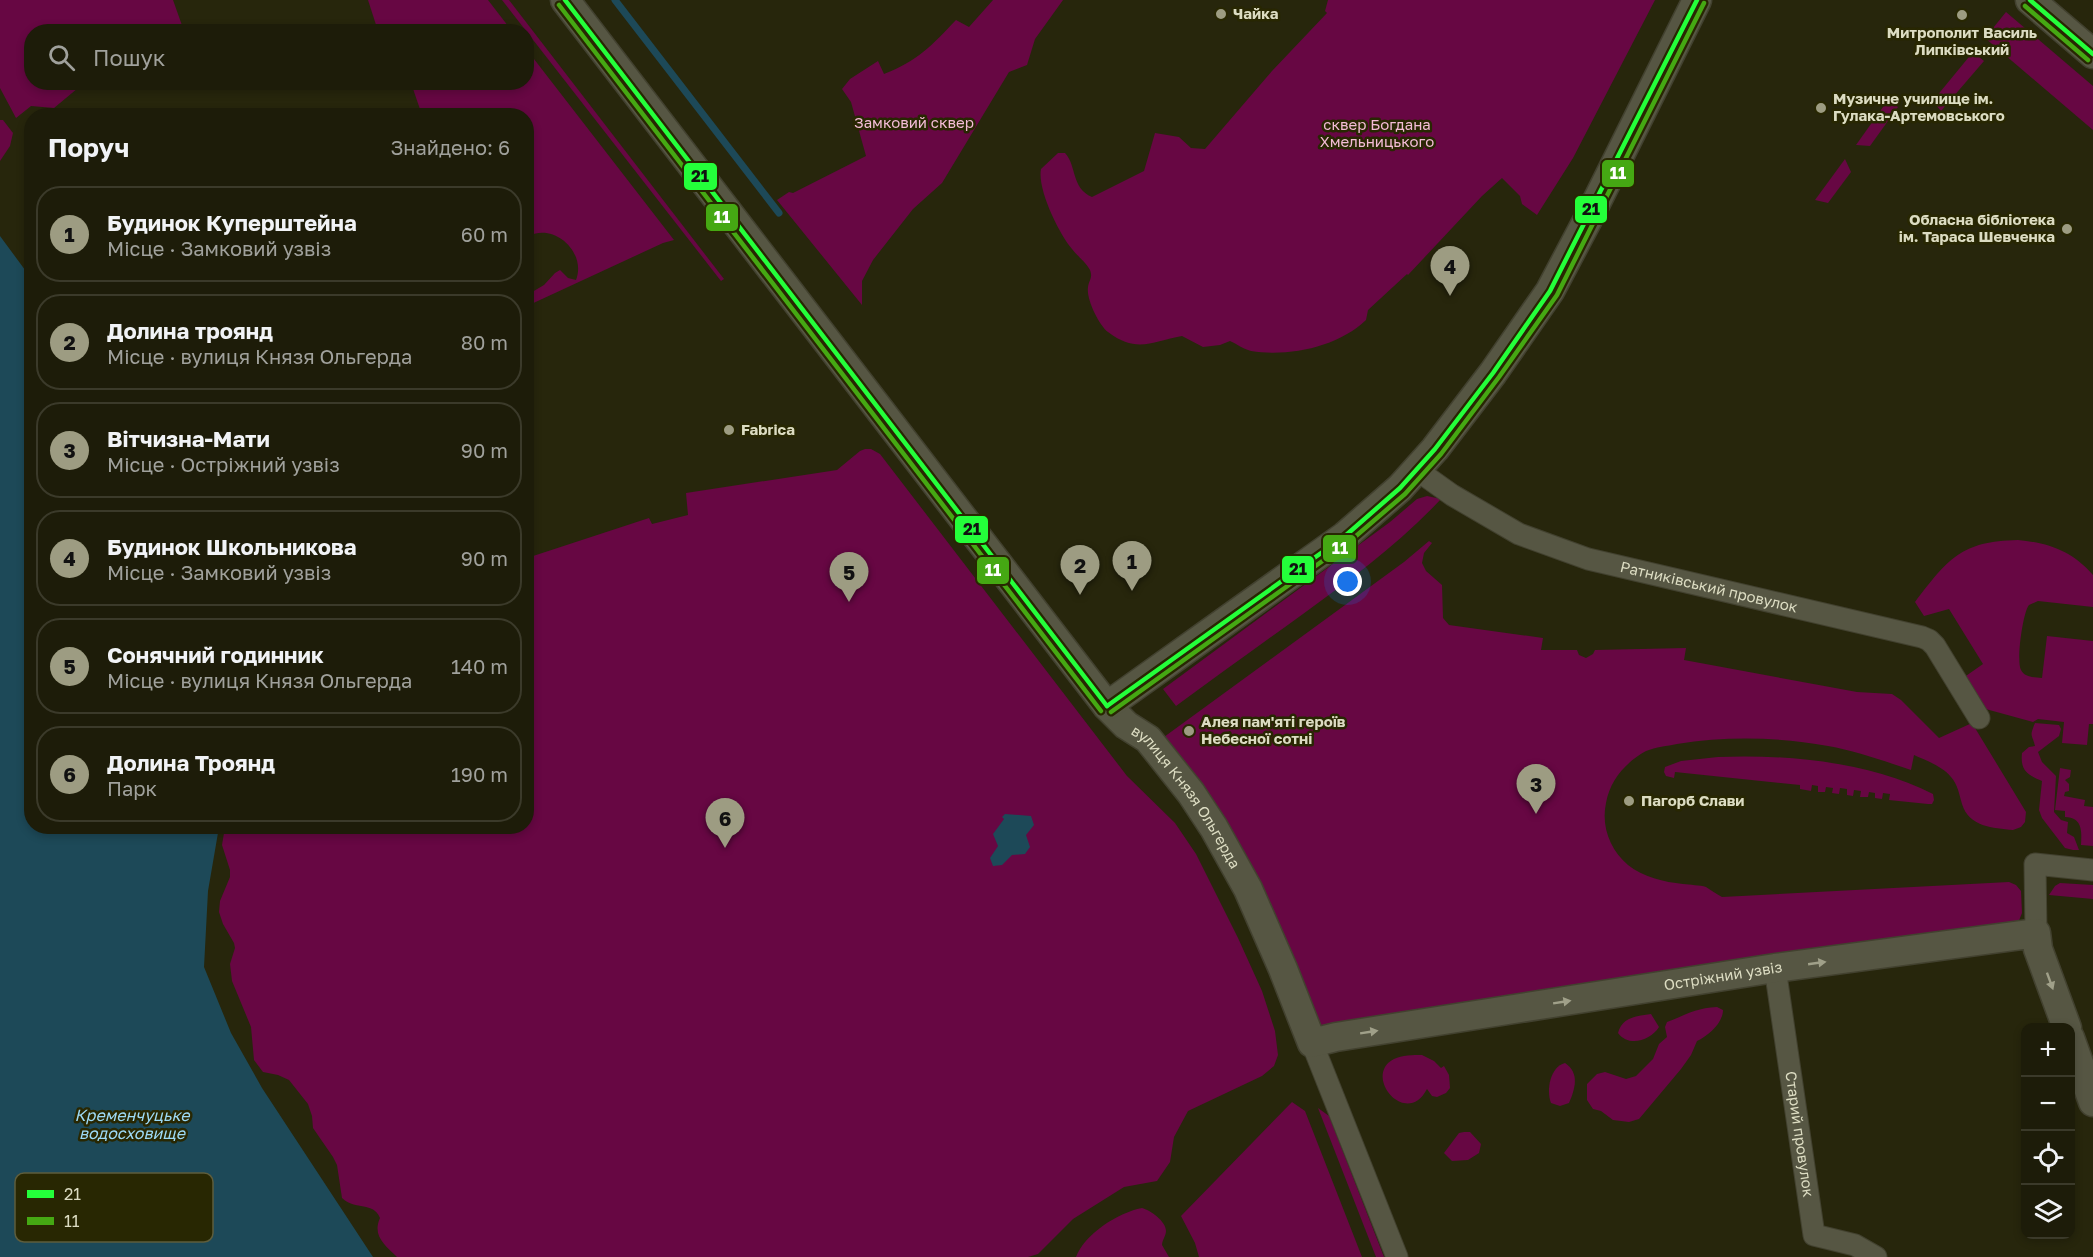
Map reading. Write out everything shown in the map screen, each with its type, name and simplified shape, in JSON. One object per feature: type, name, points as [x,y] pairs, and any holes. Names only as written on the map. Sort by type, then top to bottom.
[{"type":"main road","name":"вулиця Князя Ольгерда","points":[[565,0],[1107,706],[1126,725],[1149,739],[1191,793],[1214,828],[1248,889],[1312,1043]]},
{"type":"main road","points":[[1107,706],[1345,536],[1388,500],[1417,470],[1486,381],[1550,291],[1697,0]]},
{"type":"main road","points":[[2030,0],[2093,54]]},
{"type":"main road","points":[[2036,933],[2042,960],[2065,1023]]},
{"type":"main road","name":"Остріжний узвіз","points":[[1312,1043],[1336,1037],[1775,968],[2036,933]]},
{"type":"main road","points":[[2075,1052],[2093,1102]]},
{"type":"street","name":"Ратниківський провулок","points":[[1417,470],[1452,495],[1519,534],[1588,560],[1929,640],[1979,718]]},
{"type":"street","points":[[2036,933],[2035,864],[2093,870]]},
{"type":"street","name":"Старий провулок","points":[[1775,968],[1814,1235],[1855,1245],[1876,1257]]},
{"type":"street","name":"вулиця Князя Ольгерда","points":[[1312,1043],[1397,1257]]},
{"type":"green space","points":[[0,0],[173,0],[182,24],[24,24],[24,90],[76,90],[54,108],[31,106],[24,108],[24,112],[16,118],[0,88]]},
{"type":"green space","points":[[368,0],[488,0],[507,24],[376,24]]},
{"type":"green space","points":[[502,0],[509,0],[527,24],[521,24]]},
{"type":"green space","name":"Замковий сквер","points":[[993,0],[1063,0],[1035,39],[1027,65],[1009,72],[942,183],[913,209],[873,260],[862,281],[862,305],[777,200],[789,192],[793,193],[866,156],[851,102],[842,89],[850,79],[878,61],[884,74],[906,64],[932,45],[956,20],[969,27]]},
{"type":"green space","name":"сквер Богдана Хмельницького","points":[[1328,0],[1655,0],[1573,158],[1537,215],[1522,204],[1520,196],[1502,178],[1482,196],[1408,275],[1368,310],[1366,320],[1342,337],[1312,348],[1266,352],[1251,351],[1230,341],[1203,347],[1182,336],[1145,344],[1128,343],[1118,339],[1104,329],[1094,311],[1088,292],[1090,270],[1074,252],[1055,222],[1042,188],[1041,169],[1058,153],[1065,153],[1069,158],[1077,183],[1085,193],[1092,197],[1144,171],[1155,133],[1179,137],[1191,148],[1205,149],[1272,71],[1327,13],[1325,11]]},
{"type":"green space","points":[[2006,12],[2093,86],[2093,130],[1985,38]]},
{"type":"green space","points":[[534,32],[724,279],[721,281],[534,41]]},
{"type":"green space","points":[[1973,52],[1984,61],[1941,111],[1936,105],[1936,97]]},
{"type":"green space","points":[[534,59],[674,240],[534,303],[534,291],[544,285],[555,273],[560,270],[568,278],[576,280],[578,269],[577,259],[565,242],[547,233],[534,234],[534,108],[420,108],[413,90],[534,90]]},
{"type":"green space","points":[[1888,100],[1898,107],[1870,146],[1856,145]]},
{"type":"green space","points":[[0,120],[3,120],[13,133],[10,146],[0,161]]},
{"type":"green space","points":[[1845,159],[1851,172],[1828,203],[1815,200]]},
{"type":"green space","points":[[871,449],[880,454],[1127,776],[1175,823],[1196,854],[1262,991],[1275,1031],[1278,1055],[1274,1066],[1262,1076],[1188,1111],[1174,1137],[1170,1162],[1157,1181],[1124,1187],[1073,1219],[1038,1254],[1028,1257],[397,1257],[381,1240],[378,1230],[380,1218],[377,1213],[342,1198],[337,1165],[313,1128],[308,1104],[289,1080],[263,1072],[254,1060],[251,1027],[232,981],[230,964],[235,948],[234,943],[219,912],[220,901],[230,877],[222,845],[224,834],[534,834],[534,556],[649,518],[652,524],[688,515],[686,493],[837,470],[860,451]]},
{"type":"green space","points":[[1427,496],[1441,499],[1392,546],[1176,706],[1163,689],[1390,522],[1417,499]]},
{"type":"green space","points":[[2018,540],[2040,543],[2068,554],[2093,575],[2093,607],[2038,601],[2029,605],[2023,626],[2019,657],[2023,673],[2030,677],[2042,678],[2047,636],[2093,641],[2093,724],[2089,724],[2087,745],[2062,743],[2064,722],[2038,719],[2033,722],[1982,708],[1963,678],[1983,664],[1949,609],[1924,616],[1915,602],[1937,574],[1958,555],[1982,544]]},
{"type":"green space","points":[[1429,541],[1432,543],[1424,553],[1422,563],[1426,571],[1442,585],[1443,618],[1449,625],[1543,638],[1541,650],[1577,650],[1579,655],[1586,658],[1595,650],[1686,648],[1684,660],[1857,692],[1892,694],[1939,738],[1972,723],[2026,812],[2025,822],[2021,827],[2013,830],[1990,827],[1976,822],[1965,812],[1957,786],[1951,777],[1939,767],[1914,755],[1911,770],[1870,756],[1828,746],[1791,741],[1734,739],[1696,741],[1646,751],[1620,772],[1611,787],[1605,812],[1608,837],[1616,852],[1634,869],[1661,880],[1706,887],[1722,897],[2009,882],[2021,891],[2022,913],[2018,923],[1496,997],[1491,1003],[1319,1030],[1164,737],[1404,562]]},
{"type":"green space","points":[[2035,723],[2059,725],[2061,729],[2059,736],[2038,752],[2042,762],[2056,776],[2054,812],[2061,820],[2068,822],[2067,833],[2074,837],[2079,850],[2065,848],[2042,818],[2039,810],[2042,781],[2029,774],[2022,764],[2022,753],[2029,747],[2035,746],[2032,733]]},
{"type":"green space","points":[[1718,757],[1799,759],[1856,767],[1909,783],[1933,794],[1934,800],[1932,804],[1928,804],[1889,800],[1890,794],[1883,793],[1882,799],[1875,798],[1875,793],[1869,792],[1868,797],[1860,797],[1861,791],[1854,790],[1853,796],[1847,795],[1847,789],[1840,788],[1839,794],[1832,793],[1833,788],[1826,787],[1825,792],[1818,792],[1818,786],[1812,785],[1811,791],[1800,789],[1800,785],[1675,772],[1674,778],[1666,776],[1664,772],[1665,767],[1681,761]]},
{"type":"green space","points":[[2060,768],[2071,770],[2070,777],[2065,780],[2069,784],[2069,791],[2065,792],[2064,796],[2085,800],[2084,806],[2093,807],[2093,846],[2081,845],[2081,830],[2078,822],[2065,817],[2065,811],[2055,810]]},
{"type":"green space","points":[[2060,883],[2093,885],[2093,899],[2049,895]]},
{"type":"green space","points":[[1717,1007],[1723,1010],[1718,1024],[1697,1041],[1681,1069],[1639,1119],[1629,1122],[1613,1120],[1601,1111],[1593,1109],[1587,1100],[1587,1084],[1597,1074],[1605,1072],[1626,1079],[1636,1076],[1653,1059],[1659,1044],[1667,1037],[1665,1027],[1667,1022],[1697,1010]]},
{"type":"green space","points":[[1651,1014],[1659,1027],[1651,1036],[1634,1041],[1623,1038],[1618,1033],[1627,1020]]},
{"type":"green space","points":[[1422,1055],[1434,1061],[1441,1068],[1444,1066],[1449,1075],[1450,1088],[1446,1093],[1437,1097],[1432,1096],[1427,1089],[1418,1100],[1408,1103],[1399,1101],[1385,1086],[1383,1076],[1385,1067],[1397,1058]]},
{"type":"green space","points":[[1565,1063],[1573,1072],[1575,1081],[1569,1103],[1560,1106],[1551,1103],[1549,1086],[1556,1069]]},
{"type":"green space","points":[[1292,1102],[1305,1111],[1362,1257],[1199,1257],[1195,1243],[1181,1216]]},
{"type":"green space","points":[[1318,1108],[1329,1116],[1384,1257],[1376,1257]]},
{"type":"green space","points":[[1470,1132],[1481,1144],[1479,1153],[1468,1160],[1452,1161],[1444,1153],[1459,1133]]},
{"type":"green space","points":[[1142,1208],[1163,1223],[1166,1231],[1162,1245],[1169,1257],[1076,1257],[1080,1248],[1103,1226],[1122,1215]]},
{"type":"water","name":"Кременчуцьке водосховище","points":[[0,236],[24,269],[24,834],[218,834],[208,891],[204,967],[231,1033],[262,1088],[373,1257],[0,1257]]},
{"type":"water","points":[[1005,814],[1031,816],[1034,825],[1026,835],[1030,847],[1025,854],[1012,855],[1002,865],[993,866],[990,858],[998,846],[993,834]]},
{"type":"waterway","points":[[615,0],[779,213]]},
{"type":"transit line","name":"21","points":[[565,0],[1107,706]]},
{"type":"transit line","name":"21","points":[[1107,706],[1345,536],[1400,488],[1435,449],[1493,373],[1550,291],[1697,0]]},
{"type":"transit line","name":"21","points":[[2030,0],[2093,54]]},
{"type":"transit line","name":"11","points":[[1111,712],[1349,542],[1405,494],[1441,454],[1557,295],[1704,3]]},
{"type":"transit line","name":"11","points":[[559,5],[1101,711]]},
{"type":"transit line","name":"11","points":[[2025,6],[2088,60]]},
{"type":"place","name":"Чайка","points":[[1221,14]]},
{"type":"place","name":"Митрополит Василь Липківський","points":[[1962,15]]},
{"type":"place","name":"Музичне училище ім. Гулака-Артемовського","points":[[1821,108]]},
{"type":"place","name":"Обласна бібліотека ім. Тараса Шевченка","points":[[2067,229]]},
{"type":"place","name":"Будинок Школьникова","points":[[1450,296]]},
{"type":"place","name":"Fabrica","points":[[729,430]]},
{"type":"place","name":"Будинок Куперштейна","points":[[1132,591]]},
{"type":"place","name":"Долина троянд","points":[[1080,595]]},
{"type":"place","name":"Сонячний годинник","points":[[849,602]]},
{"type":"place","name":"Алея пам'яті героїв Небесної сотні","points":[[1189,731]]},
{"type":"place","name":"Пагорб Слави","points":[[1629,801]]},
{"type":"place","name":"Вітчизна-Мати","points":[[1536,814]]},
{"type":"place","name":"Долина Троянд","points":[[725,848]]}]
